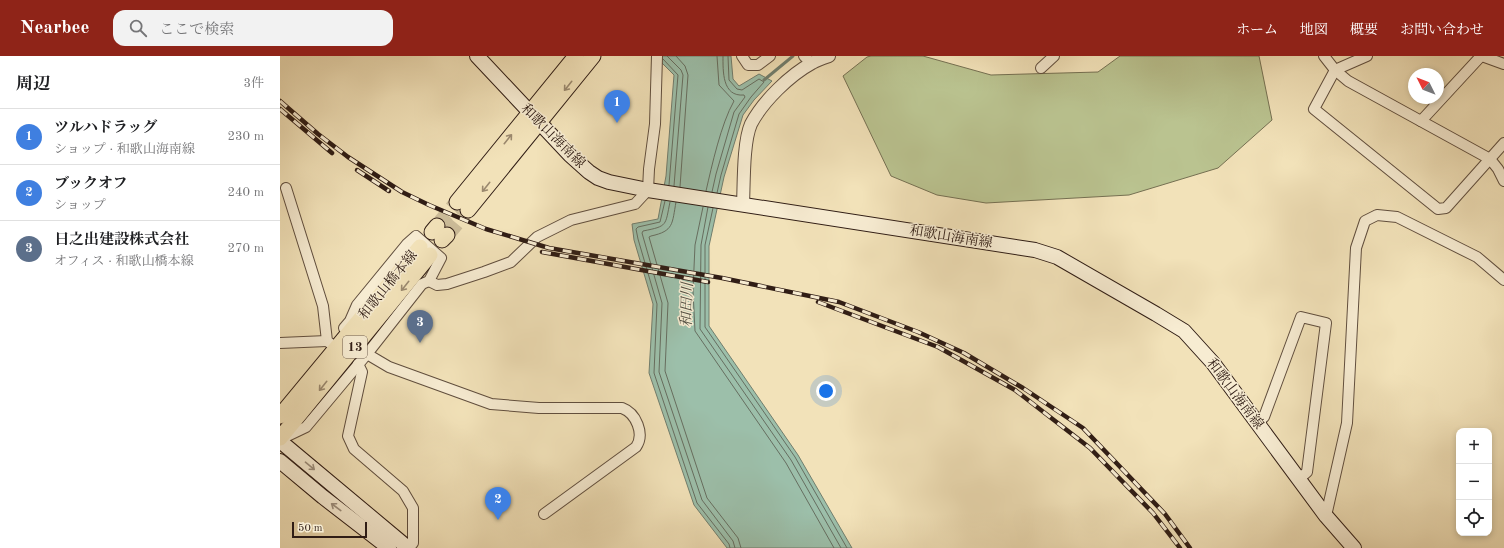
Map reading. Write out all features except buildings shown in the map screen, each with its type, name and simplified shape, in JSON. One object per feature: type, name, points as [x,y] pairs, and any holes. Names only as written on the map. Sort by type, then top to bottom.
[{"type":"main road","name":"和歌山海南線","points":[[477,56],[570,156],[598,178],[609,182],[651,190],[1035,250],[1057,257],[1184,331],[1213,362],[1326,516],[1354,548]]},
{"type":"main road","points":[[534,118],[576,56]]},
{"type":"main road","points":[[462,206],[534,118],[593,56]]},
{"type":"main road","name":"和歌山橋本線","points":[[280,416],[425,251],[280,439]]},
{"type":"main road","points":[[280,439],[408,548]]},
{"type":"main road","points":[[280,461],[389,548]]},
{"type":"street","points":[[429,281],[437,285],[447,284],[512,262],[537,237],[571,220],[634,204],[651,190],[648,168],[656,124],[657,56]]},
{"type":"street","points":[[742,56],[748,65],[758,65],[770,56]]},
{"type":"street","points":[[744,204],[746,148],[751,125],[770,98],[790,79],[807,59],[829,56]]},
{"type":"street","points":[[1040,68],[1054,56]]},
{"type":"street","points":[[1324,56],[1335,70],[1348,81],[1420,122],[1490,159],[1498,169],[1504,182]]},
{"type":"street","points":[[1367,56],[1335,70],[1314,110],[1438,208],[1446,208],[1504,143]]},
{"type":"street","points":[[1420,122],[1481,56],[1504,64]]},
{"type":"street","points":[[286,188],[323,306],[329,342]]},
{"type":"street","points":[[1326,516],[1346,423],[1356,248],[1365,221],[1377,215],[1397,216],[1477,257],[1504,280]]},
{"type":"street","points":[[280,405],[329,342],[350,321],[357,305],[406,244],[416,236],[441,258],[429,281],[422,284],[367,354],[306,427],[280,439]]},
{"type":"street","points":[[1257,422],[1264,417],[1301,317],[1326,322],[1307,472],[1299,479]]},
{"type":"street","points":[[280,343],[329,342]]},
{"type":"street","points":[[367,354],[389,367],[491,404],[539,408],[622,408],[630,411],[636,421],[640,434],[636,447],[544,514]]},
{"type":"street","points":[[358,364],[362,372],[348,436],[354,449],[403,491],[413,508],[413,543],[408,548]]},
{"type":"shaded area","points":[[923,56],[991,75],[1098,72],[1120,56],[1259,56],[1272,120],[1218,168],[1129,195],[986,203],[937,195],[891,176],[843,76],[867,57]]},
{"type":"water","name":"和田川","points":[[655,56],[731,56],[733,79],[739,86],[759,74],[772,81],[754,100],[743,115],[724,177],[709,246],[709,326],[798,455],[852,548],[727,548],[694,505],[649,373],[653,304],[634,240],[632,224],[658,219],[666,176],[674,75]]},
{"type":"waterway","points":[[764,80],[793,56]]},
{"type":"tunnel","points":[[437,226],[457,202]]},
{"type":"tunnel","points":[[447,235],[468,210]]},
{"type":"railway","points":[[280,101],[318,134],[348,157],[402,192],[486,229],[549,248],[722,278],[839,302],[918,332],[964,353],[1023,388],[1083,428],[1165,514],[1190,548]]},
{"type":"railway","points":[[280,109],[332,153]]},
{"type":"railway","points":[[357,170],[389,191]]},
{"type":"railway","points":[[542,252],[708,282]]},
{"type":"railway","points":[[818,302],[938,347],[1015,390],[1090,448],[1153,513],[1180,548]]},
{"type":"place","name":"ツルハドラッグ","points":[[617,123]]},
{"type":"place","name":"日之出建設株式会社","points":[[420,343]]},
{"type":"place","name":"ブックオフ","points":[[498,520]]}]
